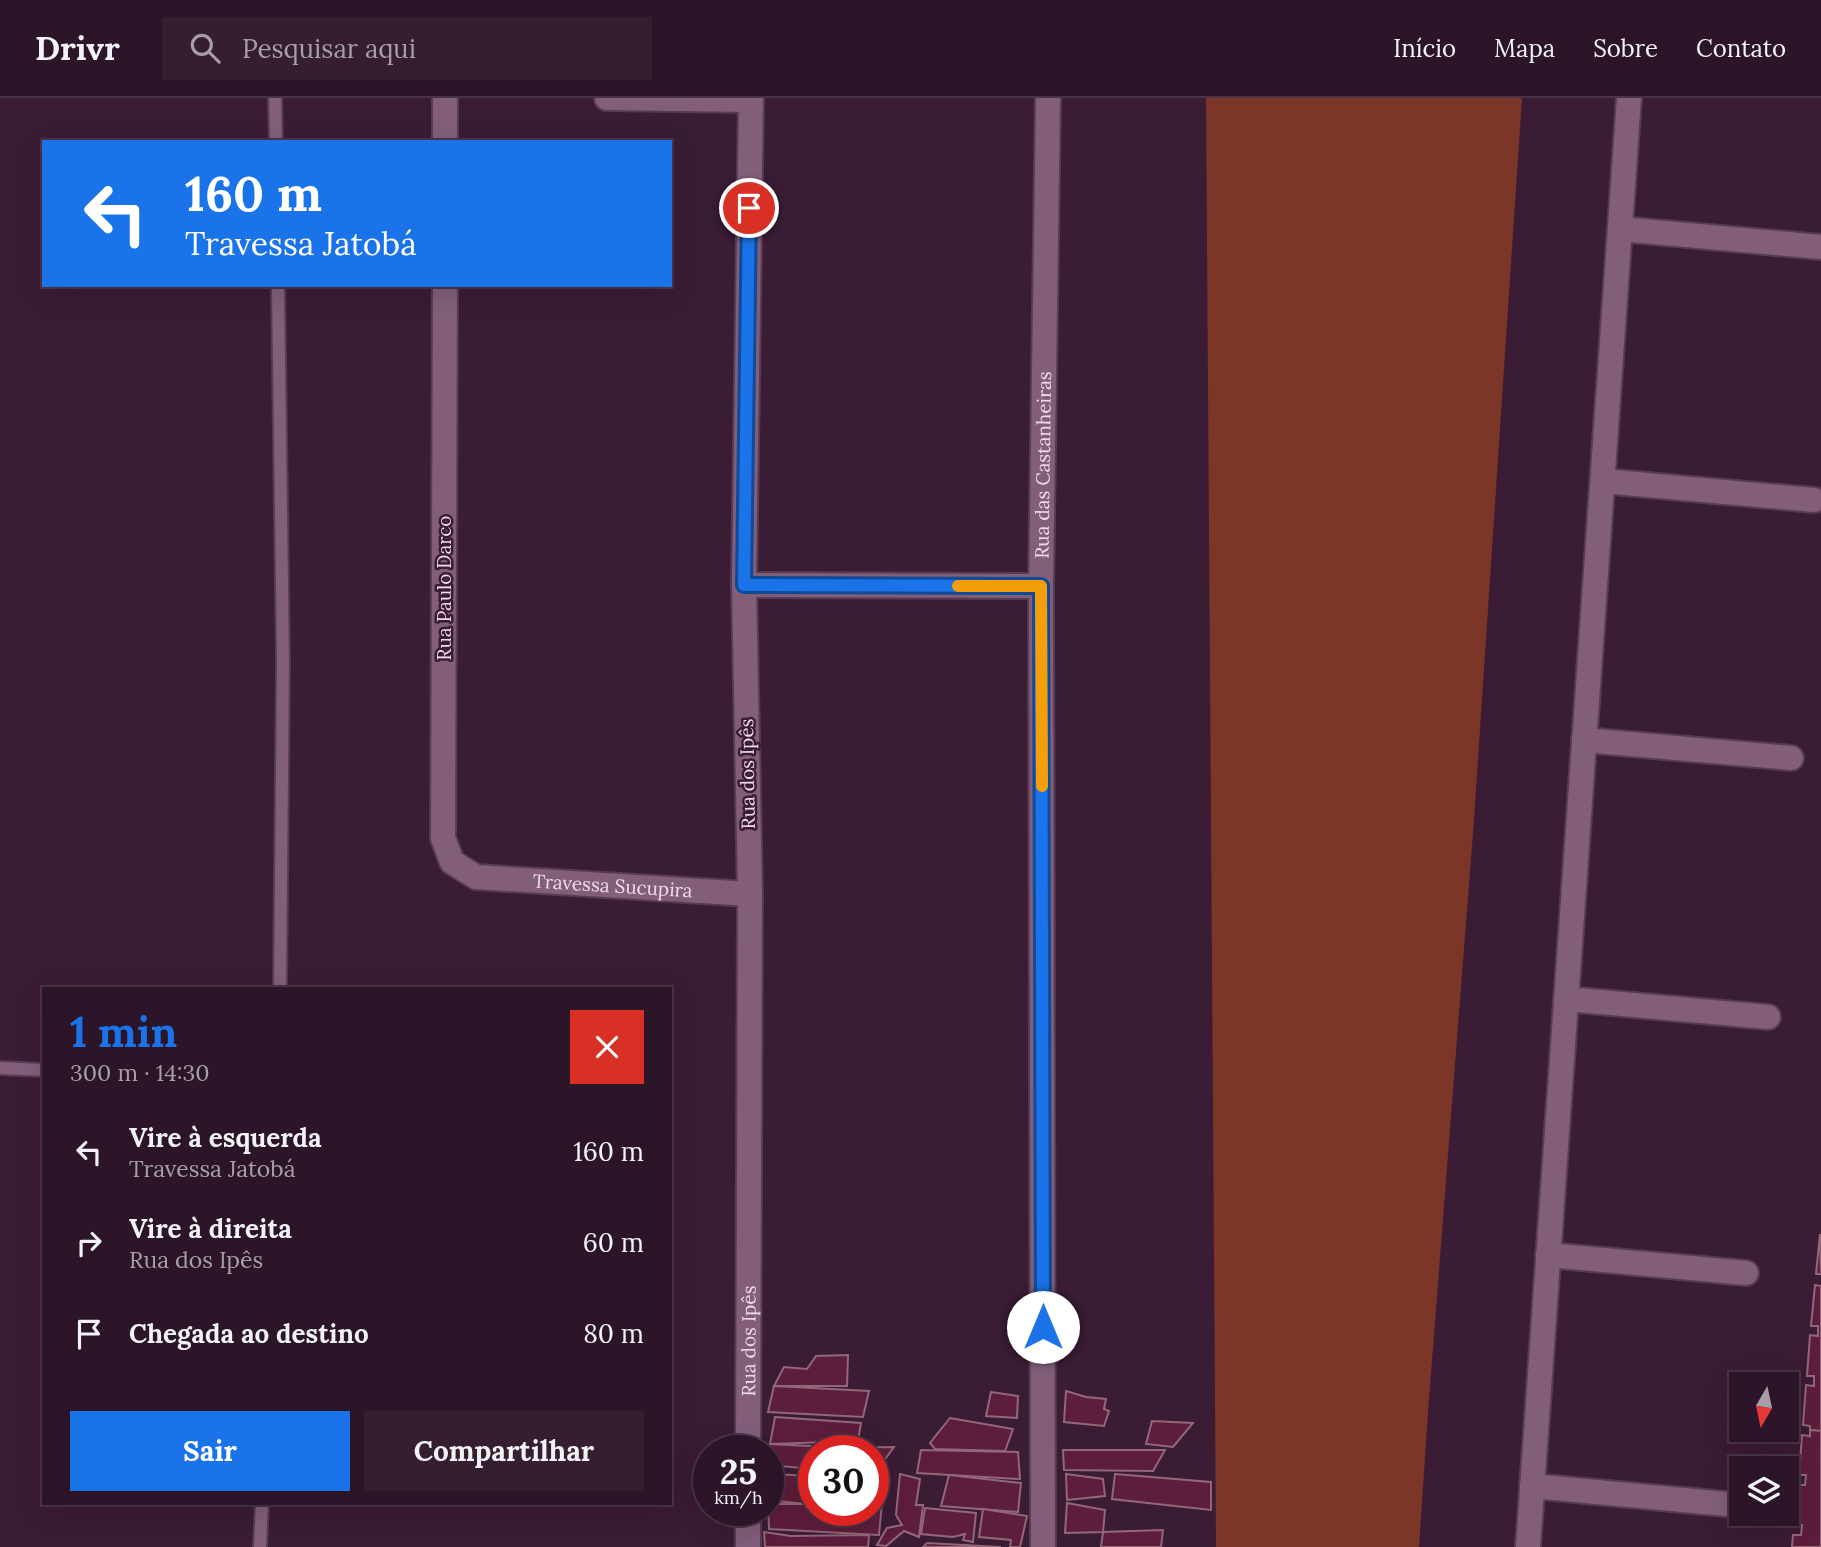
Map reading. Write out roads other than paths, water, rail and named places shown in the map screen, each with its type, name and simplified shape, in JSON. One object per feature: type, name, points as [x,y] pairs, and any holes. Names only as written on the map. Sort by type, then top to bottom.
[{"type":"street","points":[[445,98],[445,140]]},
{"type":"street","points":[[607,98],[751,99]]},
{"type":"street","name":"Rua das Castanheiras","points":[[1043,1547],[1041,586],[1048,98]]},
{"type":"street","points":[[1528,1547],[1629,98]]},
{"type":"street","name":"Rua dos Ipês","points":[[748,1435],[750,894],[744,585],[751,99]]},
{"type":"street","points":[[1620,229],[1821,247]]},
{"type":"street","name":"Rua Paulo Darco","points":[[445,287],[443,838],[452,862],[476,877]]},
{"type":"street","points":[[1603,481],[1814,500]]},
{"type":"street","points":[[744,585],[1041,586]]},
{"type":"street","points":[[1584,740],[1791,758]]},
{"type":"street","name":"Travessa Sucupira","points":[[476,877],[750,894]]},
{"type":"street","points":[[1566,999],[1768,1017]]},
{"type":"street","points":[[1548,1255],[1746,1273]]},
{"type":"street","points":[[1532,1486],[1726,1504]]},
{"type":"street","points":[[748,1526],[748,1547]]},
{"type":"lane","points":[[275,98],[276,140]]},
{"type":"lane","points":[[278,287],[284,662],[280,987]]},
{"type":"lane","points":[[0,1068],[42,1070]]},
{"type":"lane","points":[[260,1547],[262,1505]]}]
